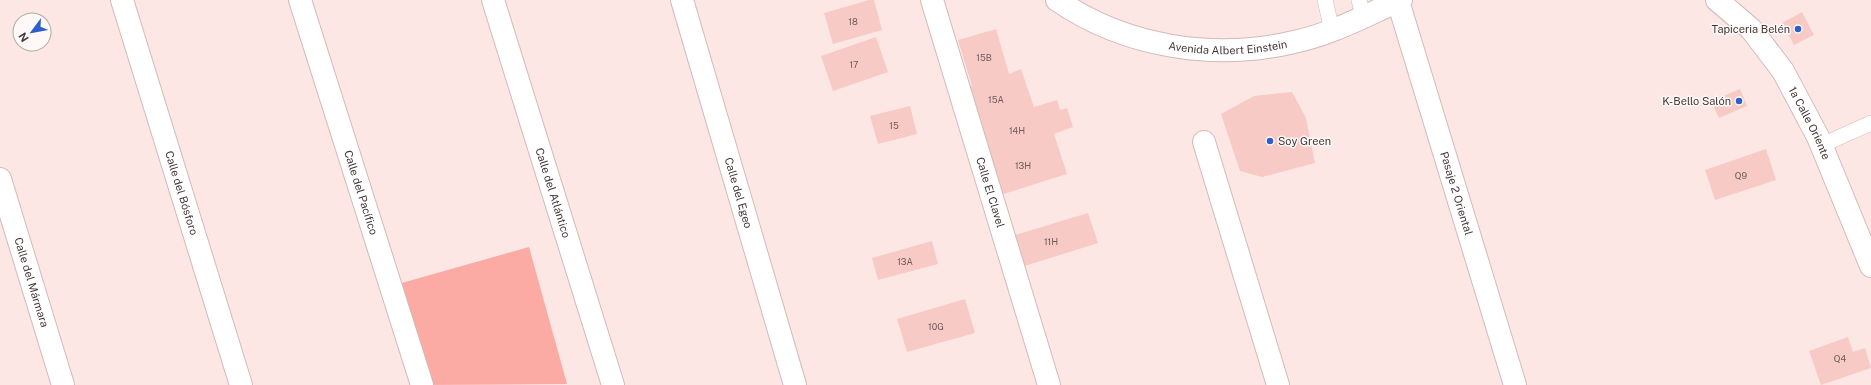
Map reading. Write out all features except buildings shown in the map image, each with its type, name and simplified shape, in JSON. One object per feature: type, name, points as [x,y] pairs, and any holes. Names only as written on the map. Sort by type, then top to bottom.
[{"type":"street","name":"Calle del Bósforo","points":[[122,0],[241,385]]},
{"type":"street","name":"Calle del Pacífico","points":[[300,0],[422,385]]},
{"type":"street","name":"Calle del Atlántico","points":[[493,0],[613,385]]},
{"type":"street","name":"Calle del Egeo","points":[[682,0],[795,385]]},
{"type":"street","name":"Calle El Clavel","points":[[932,0],[1049,385]]},
{"type":"street","name":"Avenida Albert Einstein","points":[[1057,0],[1070,9],[1111,29],[1149,42],[1185,49],[1223,51],[1262,48],[1295,42],[1332,30],[1361,8],[1400,1]]},
{"type":"street","name":"1a Calle Oriente","points":[[1717,0],[1752,28],[1783,71],[1822,145],[1871,266]]},
{"type":"street","name":"Pasaje 2 Oriental","points":[[1400,1],[1515,385]]},
{"type":"street","points":[[1204,142],[1278,385]]},
{"type":"street","name":"Calle del Mármara","points":[[0,180],[63,385]]},
{"type":"lane","points":[[1325,0],[1332,30]]},
{"type":"lane","points":[[1822,145],[1871,123]]},
{"type":"shaded area","points":[[529,247],[567,384],[421,385],[391,286]]},
{"type":"place","name":"Tapiceria Belén","points":[[1798,29]]},
{"type":"place","name":"K-Bello Salón","points":[[1739,101]]},
{"type":"place","name":"Soy Green","points":[[1270,141]]}]
